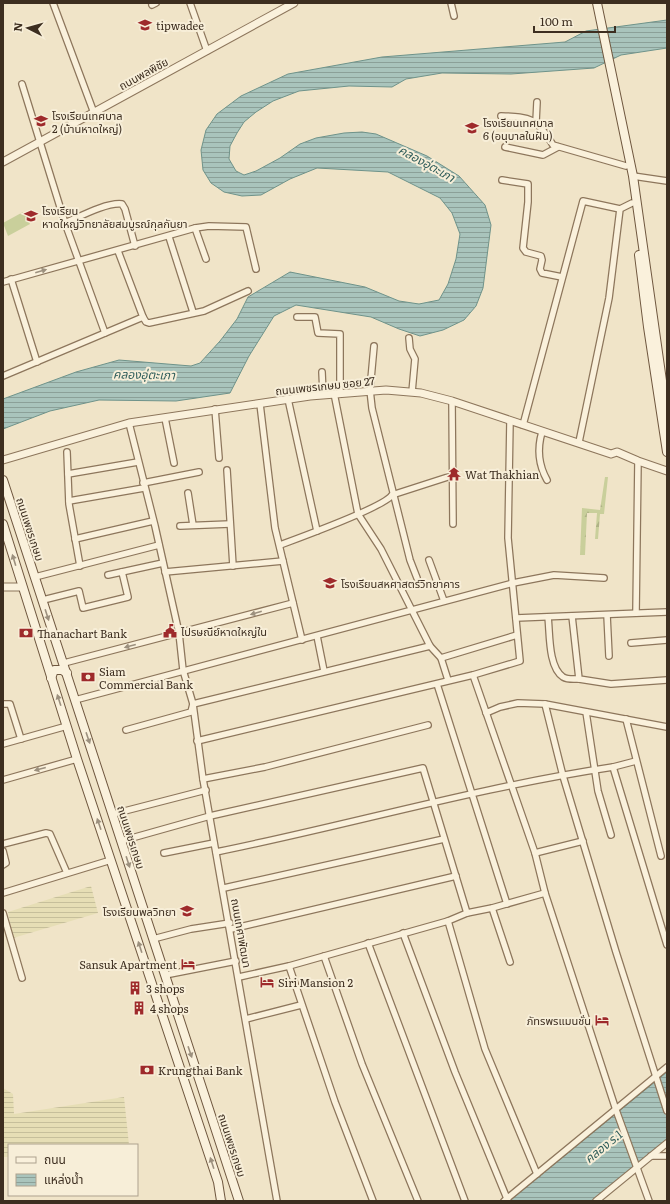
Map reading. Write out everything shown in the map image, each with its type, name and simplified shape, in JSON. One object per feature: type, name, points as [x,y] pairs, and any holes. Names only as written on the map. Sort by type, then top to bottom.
[{"type":"main road","points":[[597,3],[610,68],[612,89],[632,203],[638,228],[667,416]]},
{"type":"main road","points":[[612,89],[633,176],[648,327],[667,452]]},
{"type":"main road","name":"ถนนเพชรเกษม","points":[[3,480],[239,1201]]},
{"type":"main road","points":[[3,524],[6,542],[218,1182],[221,1201]]},
{"type":"main road","points":[[44,655],[54,658],[58,656],[59,650]]},
{"type":"main road","points":[[51,678],[54,670],[62,670],[67,673]]},
{"type":"main road","points":[[126,904],[140,900]]},
{"type":"main road","points":[[168,1031],[182,1027]]},
{"type":"street","points":[[53,3],[94,112]]},
{"type":"street","points":[[190,3],[207,51]]},
{"type":"street","name":"ถนนพลพิชัย","points":[[3,162],[294,3]]},
{"type":"street","points":[[451,3],[454,16]]},
{"type":"street","points":[[22,84],[65,223],[105,333]]},
{"type":"street","points":[[536,122],[537,102]]},
{"type":"street","points":[[501,116],[520,117],[536,122],[541,126],[553,145],[558,147],[626,166]]},
{"type":"street","points":[[504,147],[543,155],[558,147]]},
{"type":"street","points":[[633,176],[667,181]]},
{"type":"street","points":[[502,180],[528,184],[528,202],[523,248],[526,252],[540,256],[542,260],[540,269],[542,273],[562,277]]},
{"type":"street","points":[[522,425],[583,201],[620,209],[632,203]]},
{"type":"street","points":[[65,223],[96,210],[122,204],[125,209],[135,246]]},
{"type":"street","points":[[579,442],[609,298],[620,209]]},
{"type":"street","points":[[3,282],[79,260],[169,237],[195,228],[209,226],[246,227],[256,269]]},
{"type":"street","points":[[195,228],[206,259]]},
{"type":"street","points":[[169,237],[193,312]]},
{"type":"street","points":[[118,251],[143,317],[146,322],[149,323],[216,307],[248,291]]},
{"type":"street","points":[[11,279],[37,362]]},
{"type":"street","points":[[3,376],[143,317]]},
{"type":"street","points":[[297,317],[314,317],[318,333],[340,334],[337,393],[358,514],[381,549],[430,646],[441,658],[448,680]]},
{"type":"street","points":[[409,338],[410,349],[415,359],[412,392]]},
{"type":"street","points":[[374,346],[370,390],[373,413],[392,495],[410,560],[417,578]]},
{"type":"street","points":[[322,372],[323,394]]},
{"type":"street","name":"ถนนเพชรเกษม ซอย 27","points":[[3,460],[129,423],[323,394],[386,390],[412,392],[452,401],[542,432],[579,442],[611,454],[617,452],[638,462],[667,470]]},
{"type":"street","points":[[288,399],[317,531]]},
{"type":"street","points":[[452,401],[451,476],[453,524]]},
{"type":"street","points":[[260,404],[275,528],[302,640]]},
{"type":"street","points":[[215,410],[219,458]]},
{"type":"street","points":[[165,418],[174,463]]},
{"type":"street","points":[[197,741],[437,684],[520,661],[508,538],[510,421]]},
{"type":"street","name":"ถนนเทศาพัฒนา","points":[[129,423],[165,572],[178,633],[183,670],[193,704],[203,779],[214,843],[224,888],[278,1201]]},
{"type":"street","points":[[542,432],[538,449],[542,468],[547,480]]},
{"type":"street","points":[[67,452],[69,501],[80,566]]},
{"type":"street","points":[[68,474],[138,462]]},
{"type":"street","points":[[636,613],[638,462]]},
{"type":"street","points":[[227,470],[233,566]]},
{"type":"street","points":[[69,501],[199,472]]},
{"type":"street","points":[[280,546],[389,500],[392,495],[451,476]]},
{"type":"street","points":[[188,493],[193,525]]},
{"type":"street","points":[[76,539],[153,520]]},
{"type":"street","points":[[180,526],[230,524]]},
{"type":"street","points":[[35,578],[159,545]]},
{"type":"street","points":[[429,560],[444,601]]},
{"type":"street","points":[[165,572],[283,561]]},
{"type":"street","points":[[108,576],[163,563]]},
{"type":"street","points":[[43,600],[79,591],[83,608],[128,597],[122,572]]},
{"type":"street","points":[[75,700],[513,583],[554,575],[604,578]]},
{"type":"street","points":[[3,587],[22,587]]},
{"type":"street","points":[[64,663],[293,603]]},
{"type":"street","points":[[516,618],[667,612]]},
{"type":"street","points":[[607,614],[609,656]]},
{"type":"street","points":[[572,616],[579,679]]},
{"type":"street","points":[[548,617],[553,663],[563,677],[610,684],[667,680]]},
{"type":"street","points":[[441,658],[517,635]]},
{"type":"street","points":[[317,636],[324,671]]},
{"type":"street","points":[[631,643],[667,640]]},
{"type":"street","points":[[126,730],[191,712],[193,704],[430,646]]},
{"type":"street","points":[[473,675],[534,853],[617,1112],[649,1201]]},
{"type":"street","points":[[437,684],[507,904]]},
{"type":"street","points":[[486,713],[500,707],[518,703],[546,704],[667,727]]},
{"type":"street","points":[[3,704],[10,704],[21,739]]},
{"type":"street","points":[[546,704],[563,776],[584,841],[616,952],[667,1111]]},
{"type":"street","points":[[586,712],[598,791],[611,835]]},
{"type":"street","points":[[626,720],[661,856]]},
{"type":"street","points":[[203,779],[265,767],[428,725]]},
{"type":"street","points":[[3,744],[67,726]]},
{"type":"street","points":[[3,780],[77,759]]},
{"type":"street","points":[[216,852],[385,815],[433,802],[636,761]]},
{"type":"street","points":[[612,767],[667,946]]},
{"type":"street","points":[[121,841],[210,816],[423,768],[467,913]]},
{"type":"street","points":[[112,814],[206,790]]},
{"type":"street","points":[[3,844],[46,833],[50,834],[67,873]]},
{"type":"street","points":[[224,888],[444,839]]},
{"type":"street","points":[[534,853],[584,841]]},
{"type":"street","points":[[164,853],[214,843]]},
{"type":"street","points":[[3,851],[6,863],[3,865]]},
{"type":"street","points":[[3,892],[111,860]]},
{"type":"street","points":[[153,938],[191,929],[230,926],[456,876]]},
{"type":"street","points":[[239,977],[289,966],[448,921],[467,913],[492,908],[546,893]]},
{"type":"street","points":[[492,908],[510,962]]},
{"type":"street","points":[[3,912],[22,978]]},
{"type":"street","points":[[448,921],[485,1049],[537,1174]]},
{"type":"street","points":[[403,934],[455,1072],[506,1200],[617,1112],[655,1076],[667,1067]]},
{"type":"street","points":[[368,943],[465,1201]]},
{"type":"street","points":[[324,956],[362,1064],[418,1201]]},
{"type":"street","points":[[165,975],[236,961]]},
{"type":"street","points":[[289,966],[335,1102],[374,1201]]},
{"type":"street","points":[[246,1019],[302,1005]]},
{"type":"street","points":[[596,1201],[635,1165],[651,1156],[667,1143]]},
{"type":"street","points":[[651,1156],[667,1156]]},
{"type":"shaded area","points":[[91,886],[98,913],[13,938],[8,912]]},
{"type":"shaded area","points":[[3,1088],[13,1094],[14,1114],[124,1097],[129,1144],[8,1144],[8,1157],[3,1157]]},
{"type":"green space","points":[[23,212],[30,224],[8,236],[3,223]]},
{"type":"green space","points":[[605,477],[608,477],[604,514],[600,514],[598,539],[595,539],[597,513],[587,513],[585,555],[580,555],[582,508],[600,510]]},
{"type":"water","name":"คลองอุ่ตะเภา","points":[[667,20],[667,48],[621,55],[594,68],[511,74],[442,73],[406,79],[392,87],[349,86],[299,91],[273,101],[244,122],[230,146],[229,159],[236,171],[244,175],[256,171],[280,158],[300,144],[316,138],[344,133],[362,132],[376,134],[427,156],[459,176],[485,205],[491,225],[483,288],[476,306],[464,320],[443,330],[420,336],[371,317],[296,305],[274,316],[249,356],[230,393],[176,401],[99,400],[50,411],[3,429],[3,399],[76,372],[119,360],[191,366],[200,363],[237,319],[248,297],[290,272],[365,287],[399,301],[419,304],[439,300],[448,284],[456,259],[460,234],[452,213],[440,198],[388,172],[317,168],[290,179],[261,195],[242,196],[224,192],[211,183],[203,170],[201,150],[206,130],[217,114],[241,96],[288,74],[382,57],[565,42],[586,31]]},
{"type":"water","name":"คลอง ร.1","points":[[667,1072],[667,1142],[594,1201],[509,1201]]},
{"type":"place","name":"tipwadee","points":[[145,25]]},
{"type":"place","name":"โรงเรียนเทศบาล 2 (บ้านหาดใหญ่)","points":[[41,121]]},
{"type":"place","name":"โรงเรียนเทศบาล 6 (อนุบาลในฝัน)","points":[[472,128]]},
{"type":"place","name":"โรงเรียน หาดใหญ่วิทยาลัยสมบูรณ์กุลกันยา","points":[[31,216]]},
{"type":"place","name":"Wat Thakhian","points":[[454,474]]},
{"type":"place","name":"โรงเรียนสหศาสตร์วิทยาคาร","points":[[330,583]]},
{"type":"place","name":"ไปรษณีย์หาดใหญ่ใน","points":[[170,631]]},
{"type":"place","name":"Thanachart Bank","points":[[26,633]]},
{"type":"place","name":"Siam Commercial Bank","points":[[88,677]]},
{"type":"place","name":"โรงเรียนพลวิทยา","points":[[187,911]]},
{"type":"place","name":"Sansuk Apartment","points":[[188,964]]},
{"type":"place","name":"Siri Mansion 2","points":[[267,982]]},
{"type":"place","name":"3 shops","points":[[135,988]]},
{"type":"place","name":"4 shops","points":[[139,1008]]},
{"type":"place","name":"ภัทรพรแมนชั่น","points":[[602,1020]]},
{"type":"place","name":"Krungthai Bank","points":[[147,1070]]}]
